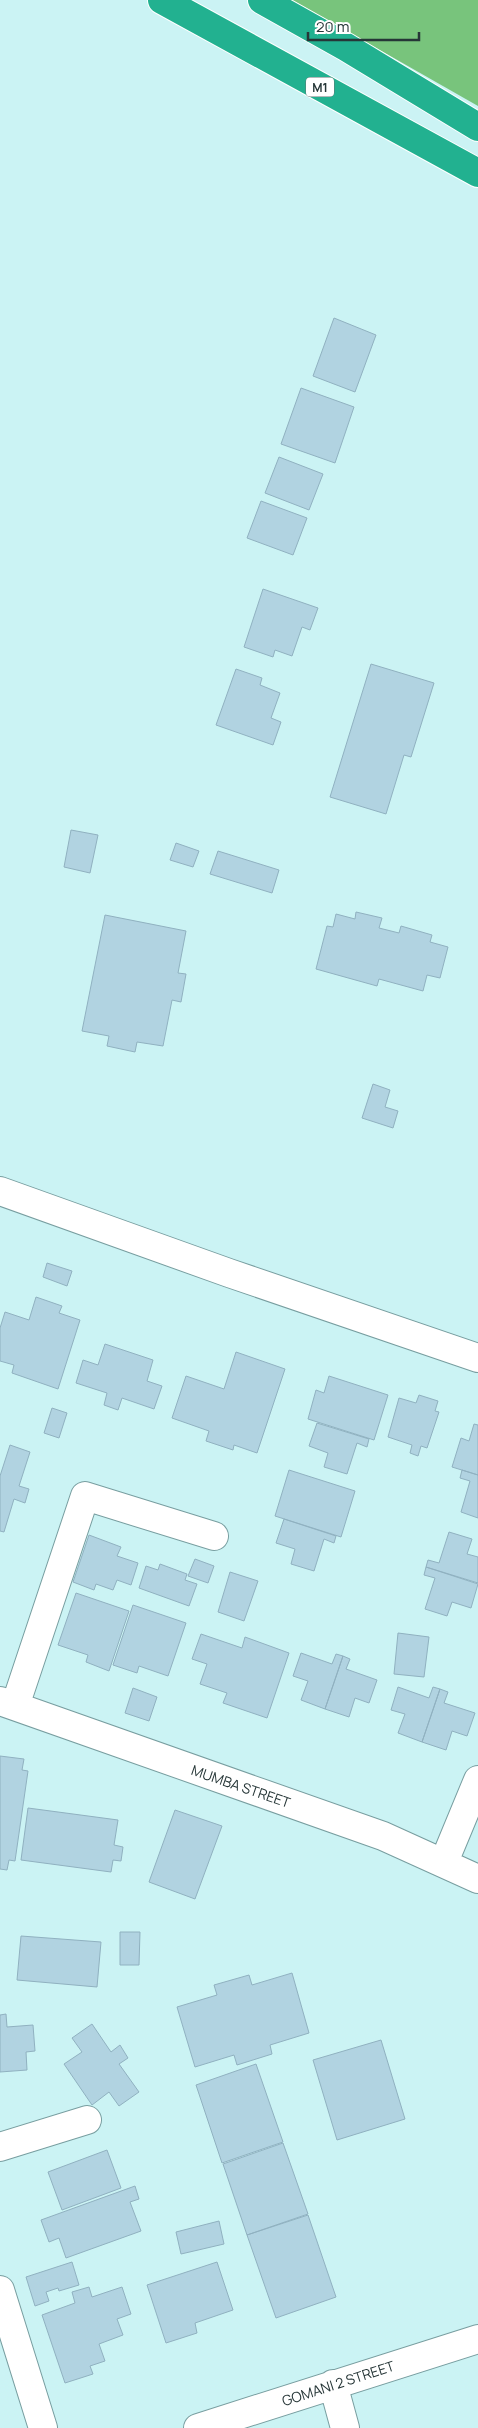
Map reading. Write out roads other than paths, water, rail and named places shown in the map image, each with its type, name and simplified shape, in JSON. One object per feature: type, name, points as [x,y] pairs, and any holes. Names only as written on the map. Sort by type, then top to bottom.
[{"type":"highway","name":"M1","points":[[162,0],[478,173]]},
{"type":"highway","points":[[262,0],[346,46],[478,127]]},
{"type":"street","points":[[0,1191],[229,1273],[478,1358]]},
{"type":"street","points":[[8,1704],[85,1496],[214,1536]]},
{"type":"street","name":"MUMBA STREET","points":[[8,1704],[383,1836],[444,1862],[478,1880]]},
{"type":"street","points":[[444,1862],[478,1780]]},
{"type":"street","points":[[0,2146],[87,2120]]},
{"type":"street","points":[[0,2290],[43,2428]]},
{"type":"street","name":"GOMANI 2 STREET","points":[[198,2428],[478,2339]]},
{"type":"street","points":[[334,2384],[345,2428]]}]
